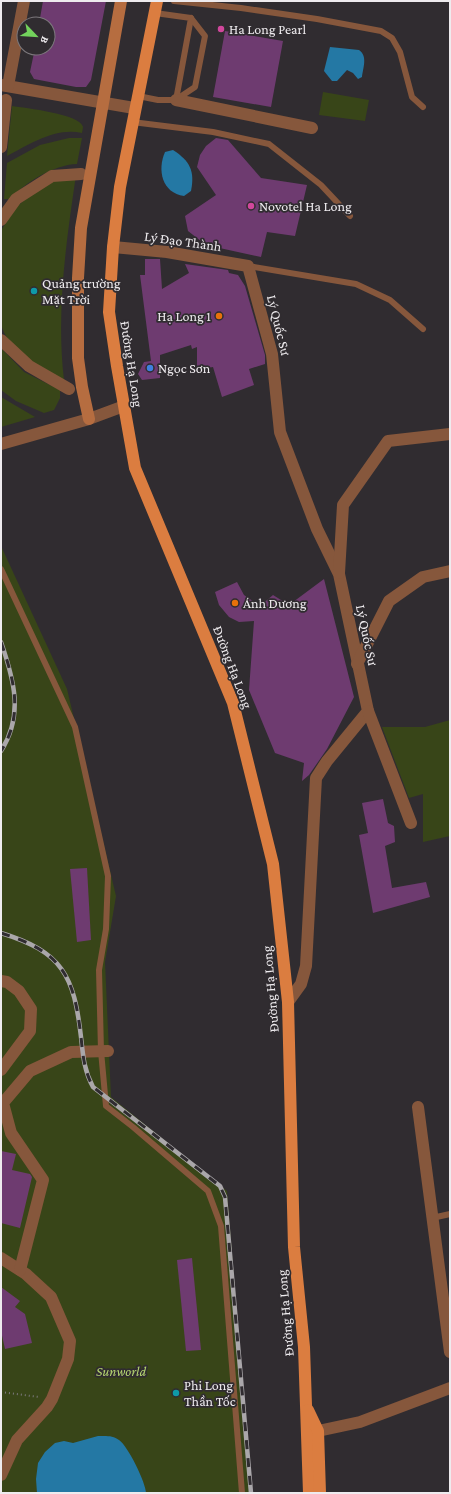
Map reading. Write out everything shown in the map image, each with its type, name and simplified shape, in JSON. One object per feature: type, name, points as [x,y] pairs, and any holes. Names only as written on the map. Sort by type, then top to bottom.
[{"type":"main road","name":"Đường Hạ Long","points":[[156,7],[138,96],[134,108],[120,187],[113,247],[109,312],[135,468],[233,703],[273,864],[288,1002],[294,1247],[304,1347],[309,1493]]},
{"type":"main road","name":"Đường Hạ Long","points":[[306,1406],[318,1431],[320,1493]]},
{"type":"street","points":[[24,1],[4,86],[103,104],[134,108]]},
{"type":"street","points":[[90,419],[82,387],[78,358],[78,278],[81,228],[121,1]]},
{"type":"street","points":[[1,147],[6,100]]},
{"type":"street","points":[[176,100],[312,128]]},
{"type":"street","points":[[1,220],[16,198],[52,176],[81,174]]},
{"type":"street","name":"Lý Đạo Thành","points":[[113,247],[167,252],[248,266]]},
{"type":"street","name":"Lý Quốc Sư","points":[[248,266],[272,354],[280,432],[317,528],[339,574],[368,711],[411,823]]},
{"type":"street","points":[[1,340],[29,366],[69,389]]},
{"type":"street","points":[[1,444],[90,419],[124,406]]},
{"type":"street","points":[[339,574],[343,505],[388,441],[450,434]]},
{"type":"street","points":[[358,664],[389,602],[423,577],[450,571]]},
{"type":"street","points":[[288,1002],[300,984],[306,966],[316,778],[327,761],[368,711]]},
{"type":"street","points":[[1,981],[7,982],[20,991],[31,1009],[30,1031],[1,1070]]},
{"type":"street","points":[[20,1270],[43,1180],[11,1133],[3,1103],[30,1071],[71,1052],[105,1051]]},
{"type":"street","points":[[418,1107],[450,1352]]},
{"type":"street","points":[[1,1258],[20,1270],[51,1297],[70,1341],[68,1359],[52,1399],[47,1407],[17,1440],[1,1475]]},
{"type":"street","points":[[318,1431],[360,1422],[450,1388]]},
{"type":"lane","points":[[174,1],[241,8],[317,19],[381,31],[392,38],[400,52],[412,97],[424,106]]},
{"type":"lane","points":[[138,96],[158,100],[176,100],[195,87],[205,36],[191,18],[156,7]]},
{"type":"lane","points":[[176,100],[191,18]]},
{"type":"lane","points":[[132,122],[213,132],[269,144],[321,185],[350,216]]},
{"type":"lane","points":[[248,266],[356,284],[390,300],[423,329]]},
{"type":"lane","points":[[1,569],[75,727],[108,876],[106,929],[100,970],[105,1051],[106,1106],[208,1191],[221,1226],[242,1493]]},
{"type":"lane","points":[[432,1219],[450,1214]]},
{"type":"path","points":[[1,1392],[52,1399]]},
{"type":"green space","points":[[323,92],[369,100],[365,121],[319,115]]},
{"type":"green space","points":[[12,106],[63,115],[80,122],[83,127],[82,133],[63,132],[53,134],[7,156]]},
{"type":"green space","points":[[69,138],[82,138],[77,164],[68,165],[49,171],[24,186],[10,199],[4,199],[7,163],[40,145]]},
{"type":"green space","points":[[76,175],[63,278],[61,329],[64,380],[26,358],[11,343],[5,334],[1,324],[2,229],[15,208],[39,188],[61,178]]},
{"type":"green space","points":[[1,348],[24,372],[60,390],[60,398],[54,410],[44,413],[16,401],[1,390]]},
{"type":"green space","points":[[1,397],[35,417],[1,427]]},
{"type":"green space","name":"Sunworld","points":[[1,546],[67,689],[116,896],[105,962],[111,1097],[227,1191],[251,1493],[1,1493]]},
{"type":"green space","points":[[450,720],[450,836],[423,842],[423,794],[409,798],[382,727],[425,727]]},
{"type":"water","points":[[330,47],[359,50],[364,59],[362,77],[358,79],[353,73],[347,70],[337,81],[332,81],[324,71]]},
{"type":"water","points":[[173,150],[184,158],[192,172],[191,191],[184,196],[171,190],[166,186],[163,180],[162,166],[165,152]]},
{"type":"water","points":[[98,1436],[114,1437],[123,1444],[136,1465],[143,1481],[146,1493],[37,1493],[36,1479],[38,1463],[45,1452],[55,1443],[64,1441],[73,1443]]},
{"type":"building","points":[[43,1],[106,1],[91,80],[86,87],[76,87],[34,79],[30,72],[33,56],[56,56],[56,16],[40,16]]},
{"type":"building","points":[[225,31],[283,41],[271,107],[213,97]]},
{"type":"building","name":"Novotel Ha Long","points":[[216,138],[228,140],[261,178],[307,185],[295,236],[267,232],[261,257],[206,245],[188,231],[185,216],[216,195],[197,167],[200,155],[206,146]]},
{"type":"building","name":"Hạ Long 1","points":[[145,259],[160,259],[162,289],[189,273],[185,264],[228,270],[229,273],[238,275],[245,286],[265,355],[265,364],[249,369],[254,385],[222,397],[213,367],[197,370],[197,347],[192,349],[191,345],[160,355],[160,378],[142,380],[138,374],[144,362],[151,361],[140,275],[145,275]]},
{"type":"building","points":[[324,579],[354,697],[327,749],[309,775],[302,781],[304,763],[275,753],[249,690],[254,621],[239,622],[229,617],[219,605],[215,592],[237,582],[244,595],[260,606],[273,595],[289,605]]},
{"type":"building","points":[[383,799],[388,823],[394,826],[395,842],[385,846],[392,888],[426,882],[430,897],[373,913],[359,835],[368,833],[362,803]]},
{"type":"building","points":[[87,868],[91,940],[77,942],[70,869]]},
{"type":"building","points":[[1,1151],[16,1154],[12,1170],[30,1174],[32,1177],[20,1228],[1,1223]]},
{"type":"building","points":[[192,1258],[201,1350],[186,1351],[177,1260]]},
{"type":"building","points":[[1,1287],[20,1301],[15,1307],[25,1314],[32,1343],[5,1349],[1,1331]]},
{"type":"railway","points":[[1,642],[13,684],[15,711],[13,724],[1,751]]},
{"type":"railway","points":[[1,933],[22,940],[39,949],[52,958],[62,969],[69,982],[74,998],[78,1016],[84,1063],[93,1087],[220,1186],[225,1197],[251,1493]]},
{"type":"place","name":"Ha Long Pearl","points":[[221,29]]},
{"type":"place","name":"Novotel Ha Long","points":[[251,206]]},
{"type":"place","name":"Quảng trường Mặt Trời","points":[[34,291]]},
{"type":"place","name":"Hạ Long 1","points":[[219,316]]},
{"type":"place","name":"Ngọc Sơn","points":[[150,368]]},
{"type":"place","name":"Ánh Dương","points":[[235,603]]},
{"type":"place","name":"Phi Long Thần Tốc","points":[[176,1393]]}]
